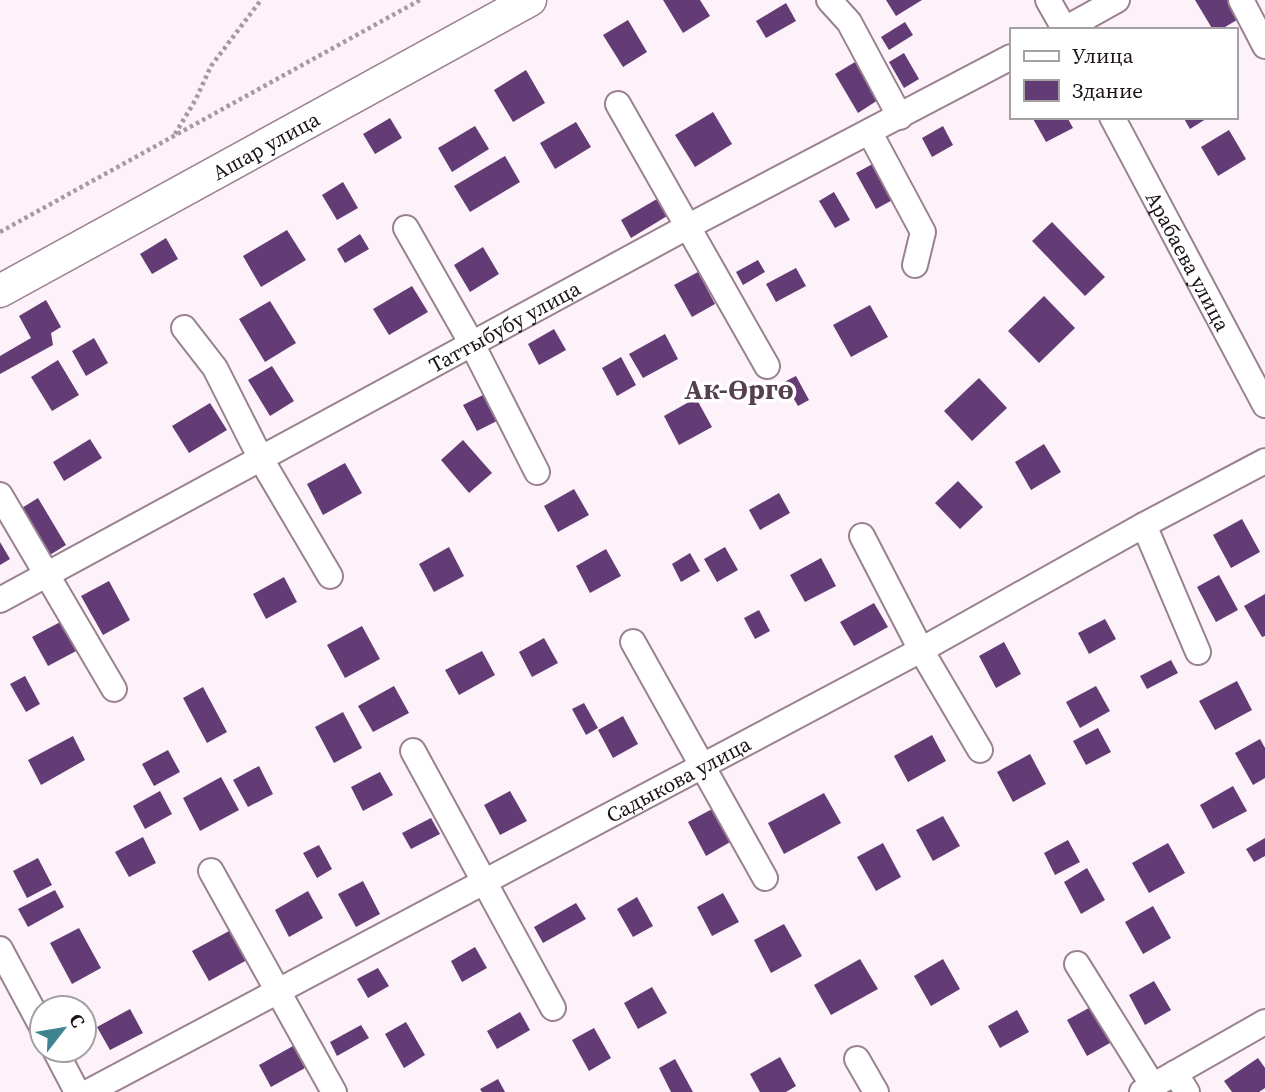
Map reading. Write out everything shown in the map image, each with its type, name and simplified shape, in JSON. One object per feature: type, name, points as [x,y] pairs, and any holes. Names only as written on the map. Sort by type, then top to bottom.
[{"type":"street","name":"Ашар улица","points":[[0,291],[530,0]]},
{"type":"street","points":[[830,0],[849,22],[900,117]]},
{"type":"street","points":[[1048,0],[1063,28]]},
{"type":"street","points":[[1066,28],[1117,0]]},
{"type":"street","points":[[1241,0],[1265,46]]},
{"type":"street","name":"Таттыбубу улица","points":[[0,600],[687,227],[1010,58]]},
{"type":"street","points":[[618,104],[767,366]]},
{"type":"street","name":"Арабаева улица","points":[[1113,119],[1265,405]]},
{"type":"street","points":[[870,133],[923,232],[915,265]]},
{"type":"street","points":[[406,228],[472,344],[537,472]]},
{"type":"street","points":[[184,328],[215,368],[261,459],[330,576]]},
{"type":"street","name":"Садыкова улица","points":[[88,1092],[921,650],[1144,524],[1265,461]]},
{"type":"street","points":[[0,495],[114,689]]},
{"type":"street","points":[[1144,524],[1198,652]]},
{"type":"street","points":[[862,536],[921,650],[980,750]]},
{"type":"street","points":[[632,642],[704,765],[765,878]]},
{"type":"street","points":[[413,751],[553,1008]]},
{"type":"street","points":[[211,872],[334,1092]]},
{"type":"street","points":[[0,949],[28,1001]]},
{"type":"street","points":[[1077,964],[1148,1089],[1181,1082],[1265,1022]]},
{"type":"street","points":[[857,1059],[876,1092]]},
{"type":"street","points":[[62,1064],[77,1092]]},
{"type":"path","points":[[174,135],[196,99],[211,66],[261,0]]},
{"type":"path","points":[[0,232],[421,0]]},
{"type":"building","points":[[663,0],[700,0],[710,16],[683,33]]},
{"type":"building","points":[[886,0],[922,0],[896,16]]},
{"type":"building","points":[[1195,0],[1239,0],[1247,14],[1223,28],[1212,28]]},
{"type":"building","points":[[786,3],[796,21],[766,38],[756,21]]},
{"type":"building","points":[[628,20],[647,52],[623,67],[603,35]]},
{"type":"building","points":[[905,22],[913,35],[889,50],[881,37]]},
{"type":"building","points":[[904,53],[919,79],[904,88],[889,62]]},
{"type":"building","points":[[855,62],[878,100],[858,113],[835,74]]},
{"type":"building","points":[[526,70],[545,103],[513,122],[494,90]]},
{"type":"building","points":[[713,112],[732,144],[695,167],[675,135]]},
{"type":"building","points":[[390,118],[402,138],[375,154],[363,134]]},
{"type":"building","points":[[1033,119],[1068,119],[1073,128],[1046,142]]},
{"type":"building","points":[[1184,119],[1206,119],[1190,129]]},
{"type":"building","points":[[576,122],[591,147],[555,169],[540,143]]},
{"type":"building","points":[[475,126],[489,149],[452,172],[438,148]]},
{"type":"building","points":[[943,126],[953,145],[932,157],[922,138]]},
{"type":"building","points":[[1229,130],[1246,159],[1218,176],[1201,147]]},
{"type":"building","points":[[505,156],[520,182],[470,212],[454,186]]},
{"type":"building","points":[[878,161],[898,197],[876,209],[856,173]]},
{"type":"building","points":[[343,182],[358,208],[337,220],[322,195]]},
{"type":"building","points":[[834,192],[850,220],[835,228],[819,201]]},
{"type":"building","points":[[662,196],[672,213],[631,238],[621,220]]},
{"type":"building","points":[[1052,222],[1105,277],[1085,296],[1032,241]]},
{"type":"building","points":[[287,230],[306,260],[261,287],[243,256]]},
{"type":"building","points":[[360,234],[369,249],[345,263],[337,249]]},
{"type":"building","points":[[166,238],[178,259],[152,274],[140,254]]},
{"type":"building","points":[[483,247],[499,274],[470,292],[454,265]]},
{"type":"building","points":[[758,260],[765,272],[743,285],[736,272]]},
{"type":"building","points":[[796,268],[806,286],[776,302],[766,284]]},
{"type":"building","points":[[698,272],[715,304],[692,317],[674,285]]},
{"type":"building","points":[[412,286],[428,312],[389,335],[373,309]]},
{"type":"building","points":[[1044,296],[1075,328],[1039,363],[1008,331]]},
{"type":"building","points":[[46,300],[61,327],[51,333],[53,345],[0,374],[0,356],[31,338],[19,316]]},
{"type":"building","points":[[270,301],[296,343],[265,362],[239,319]]},
{"type":"building","points":[[870,305],[888,337],[851,357],[833,325]]},
{"type":"building","points":[[554,329],[566,350],[539,365],[528,344]]},
{"type":"building","points":[[665,334],[678,359],[643,378],[629,354]]},
{"type":"building","points":[[94,338],[108,363],[86,376],[72,351]]},
{"type":"building","points":[[621,357],[636,385],[617,396],[602,368]]},
{"type":"building","points":[[58,360],[79,395],[52,411],[31,377]]},
{"type":"building","points":[[272,366],[294,401],[270,416],[248,380]]},
{"type":"building","points":[[796,376],[809,400],[798,406],[784,382]]},
{"type":"building","points":[[979,378],[1007,408],[972,441],[944,411]]},
{"type":"building","points":[[485,394],[499,420],[477,431],[463,405]]},
{"type":"building","points":[[696,398],[712,427],[679,445],[664,416]]},
{"type":"building","points":[[210,403],[227,430],[189,453],[172,426]]},
{"type":"building","points":[[90,439],[102,458],[64,481],[53,462]]},
{"type":"building","points":[[463,440],[492,473],[469,493],[441,460]]},
{"type":"building","points":[[1044,444],[1061,472],[1031,490],[1015,462]]},
{"type":"building","points":[[345,463],[362,493],[323,515],[307,484]]},
{"type":"building","points":[[958,481],[983,507],[960,529],[935,503]]},
{"type":"building","points":[[574,489],[589,515],[558,532],[544,506]]},
{"type":"building","points":[[779,493],[790,513],[760,530],[749,510]]},
{"type":"building","points":[[38,498],[66,545],[45,558],[17,511]]},
{"type":"building","points":[[1242,519],[1260,552],[1231,568],[1213,535]]},
{"type":"building","points":[[0,542],[10,559],[0,565]]},
{"type":"building","points":[[449,547],[464,576],[434,592],[419,564]]},
{"type":"building","points":[[725,547],[738,570],[717,582],[704,559]]},
{"type":"building","points":[[606,549],[621,576],[590,593],[576,566]]},
{"type":"building","points":[[690,553],[700,571],[681,582],[672,564]]},
{"type":"building","points":[[821,558],[836,586],[805,602],[790,575]]},
{"type":"building","points":[[1219,575],[1238,610],[1216,622],[1197,587]]},
{"type":"building","points":[[284,577],[297,602],[266,619],[253,594]]},
{"type":"building","points":[[109,581],[130,620],[103,635],[81,596]]},
{"type":"building","points":[[1265,594],[1265,636],[1262,637],[1244,606]]},
{"type":"building","points":[[874,603],[888,627],[854,646],[840,622]]},
{"type":"building","points":[[759,610],[770,631],[755,639],[744,618]]},
{"type":"building","points":[[1105,619],[1116,639],[1089,654],[1078,633]]},
{"type":"building","points":[[64,620],[80,649],[48,666],[32,637]]},
{"type":"building","points":[[362,626],[380,659],[345,678],[327,645]]},
{"type":"building","points":[[544,638],[558,663],[532,677],[519,652]]},
{"type":"building","points":[[1004,642],[1021,674],[996,688],[979,656]]},
{"type":"building","points":[[482,651],[495,675],[459,695],[445,670]]},
{"type":"building","points":[[1171,660],[1178,673],[1147,689],[1140,676]]},
{"type":"building","points":[[25,676],[40,704],[26,712],[10,684]]},
{"type":"building","points":[[1237,681],[1252,710],[1215,730],[1199,701]]},
{"type":"building","points":[[394,686],[409,713],[373,732],[358,706]]},
{"type":"building","points":[[1096,686],[1110,711],[1080,728],[1066,702]]},
{"type":"building","points":[[203,687],[227,732],[207,743],[183,698]]},
{"type":"building","points":[[584,703],[598,728],[586,735],[572,709]]},
{"type":"building","points":[[343,712],[362,748],[334,763],[315,727]]},
{"type":"building","points":[[623,716],[638,744],[613,758],[598,730]]},
{"type":"building","points":[[1098,728],[1111,752],[1086,765],[1073,741]]},
{"type":"building","points":[[932,735],[946,761],[908,782],[894,756]]},
{"type":"building","points":[[73,736],[85,760],[41,785],[28,760]]},
{"type":"building","points":[[1260,739],[1265,748],[1265,778],[1253,785],[1235,753]]},
{"type":"building","points":[[168,750],[180,772],[154,786],[142,764]]},
{"type":"building","points":[[1030,754],[1046,784],[1013,802],[997,772]]},
{"type":"building","points":[[259,766],[273,794],[248,807],[233,780]]},
{"type":"building","points":[[380,772],[393,795],[363,811],[351,787]]},
{"type":"building","points":[[221,777],[239,810],[200,831],[183,798]]},
{"type":"building","points":[[1233,786],[1247,811],[1213,829],[1200,805]]},
{"type":"building","points":[[160,791],[172,814],[145,829],[133,806]]},
{"type":"building","points":[[510,791],[527,821],[500,835],[484,805]]},
{"type":"building","points":[[824,793],[841,823],[784,854],[768,823]]},
{"type":"building","points":[[714,808],[732,841],[706,856],[688,822]]},
{"type":"building","points":[[943,816],[960,846],[933,861],[916,830]]},
{"type":"building","points":[[431,818],[440,834],[411,849],[402,833]]},
{"type":"building","points":[[143,837],[156,863],[129,877],[115,852]]},
{"type":"building","points":[[1265,838],[1265,856],[1254,862],[1246,849]]},
{"type":"building","points":[[1068,840],[1080,862],[1055,875],[1044,853]]},
{"type":"building","points":[[883,843],[901,877],[876,891],[857,857]]},
{"type":"building","points":[[1168,843],[1185,873],[1149,893],[1132,863]]},
{"type":"building","points":[[319,845],[332,869],[317,878],[303,853]]},
{"type":"building","points":[[38,858],[52,885],[27,898],[13,871]]},
{"type":"building","points":[[1087,868],[1105,900],[1081,914],[1064,882]]},
{"type":"building","points":[[363,881],[380,914],[356,927],[338,894]]},
{"type":"building","points":[[55,890],[64,907],[28,927],[18,909]]},
{"type":"building","points":[[308,891],[323,918],[289,937],[275,910]]},
{"type":"building","points":[[723,893],[739,922],[712,936],[697,907]]},
{"type":"building","points":[[637,897],[653,926],[633,937],[617,909]]},
{"type":"building","points":[[576,903],[586,919],[543,943],[534,927]]},
{"type":"building","points":[[1153,906],[1171,938],[1143,954],[1125,922]]},
{"type":"building","points":[[784,924],[802,956],[771,973],[754,940]]},
{"type":"building","points":[[79,928],[101,968],[72,984],[50,943]]},
{"type":"building","points":[[231,930],[247,960],[209,981],[192,951]]},
{"type":"building","points":[[475,947],[487,968],[462,982],[451,961]]},
{"type":"building","points":[[860,959],[878,989],[831,1015],[814,985]]},
{"type":"building","points":[[943,959],[960,989],[931,1006],[914,976]]},
{"type":"building","points":[[378,968],[389,986],[368,998],[357,979]]},
{"type":"building","points":[[1154,981],[1171,1010],[1145,1025],[1129,995]]},
{"type":"building","points":[[652,987],[667,1013],[638,1029],[624,1003]]},
{"type":"building","points":[[1096,1004],[1117,1039],[1087,1056],[1067,1020]]},
{"type":"building","points":[[130,1009],[143,1033],[110,1050],[98,1026]]},
{"type":"building","points":[[1017,1010],[1029,1032],[1000,1048],[988,1026]]},
{"type":"building","points":[[520,1012],[530,1030],[497,1049],[487,1031]]},
{"type":"building","points":[[406,1022],[425,1055],[404,1068],[385,1034]]},
{"type":"building","points":[[361,1025],[369,1038],[337,1056],[330,1042]]},
{"type":"building","points":[[594,1028],[611,1058],[589,1071],[572,1040]]},
{"type":"building","points":[[293,1046],[305,1068],[271,1087],[259,1065]]},
{"type":"building","points":[[780,1057],[796,1086],[786,1092],[760,1092],[750,1074]]},
{"type":"building","points":[[1258,1058],[1265,1068],[1265,1088],[1259,1092],[1232,1092],[1224,1081]]},
{"type":"building","points":[[675,1059],[693,1092],[671,1092],[659,1068]]},
{"type":"building","points":[[498,1079],[505,1092],[482,1092],[480,1089]]},
{"type":"district","name":"Ак-Өргө","points":[[739,389]]}]
